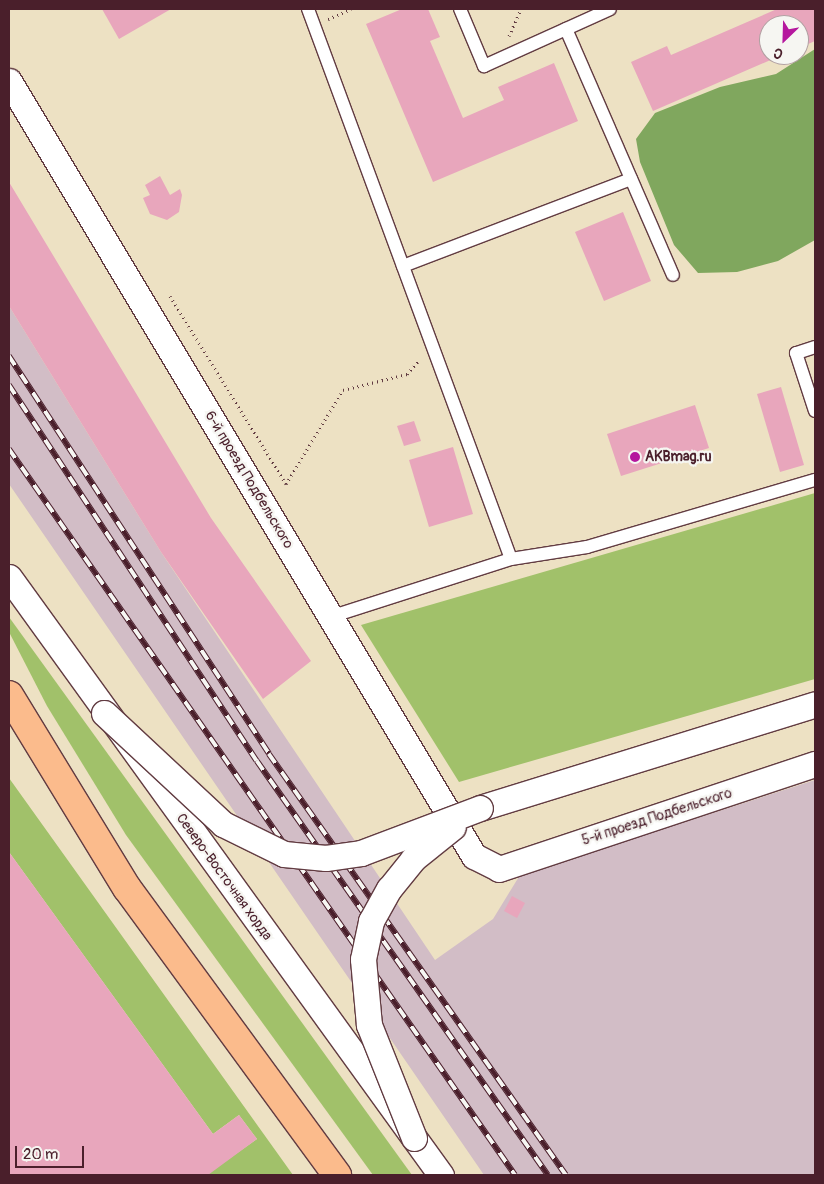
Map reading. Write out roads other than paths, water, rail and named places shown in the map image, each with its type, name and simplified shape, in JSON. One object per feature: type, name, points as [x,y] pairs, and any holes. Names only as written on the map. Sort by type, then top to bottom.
[{"type":"main road","points":[[9,695],[127,888],[337,1175]]},
{"type":"street","name":"6-й проезд Подбельского","points":[[9,81],[474,856],[499,869]]},
{"type":"street","name":"Северо-Восточная хорда","points":[[9,577],[104,713],[441,1175]]},
{"type":"street","points":[[104,713],[223,824],[284,854],[326,858],[361,853],[480,808],[813,705]]},
{"type":"street","name":"5-й проезд Подбельского","points":[[499,869],[815,764]]},
{"type":"street","points":[[414,1138],[369,1025],[363,981],[366,939],[380,902],[401,872],[480,808]]},
{"type":"lane","points":[[308,9],[511,559]]},
{"type":"lane","points":[[460,9],[484,66],[610,9]]},
{"type":"lane","points":[[566,29],[673,275]]},
{"type":"lane","points":[[403,266],[631,179]]},
{"type":"lane","points":[[815,346],[796,353],[815,411]]},
{"type":"lane","points":[[330,617],[511,559],[587,547],[815,480]]},
{"type":"railway","points":[[9,356],[269,754],[566,1175]]},
{"type":"railway","points":[[9,385],[257,761],[548,1175]]},
{"type":"railway","points":[[9,449],[515,1175]]},
{"type":"place","name":"AKBmag.ru","points":[[635,457]]}]
